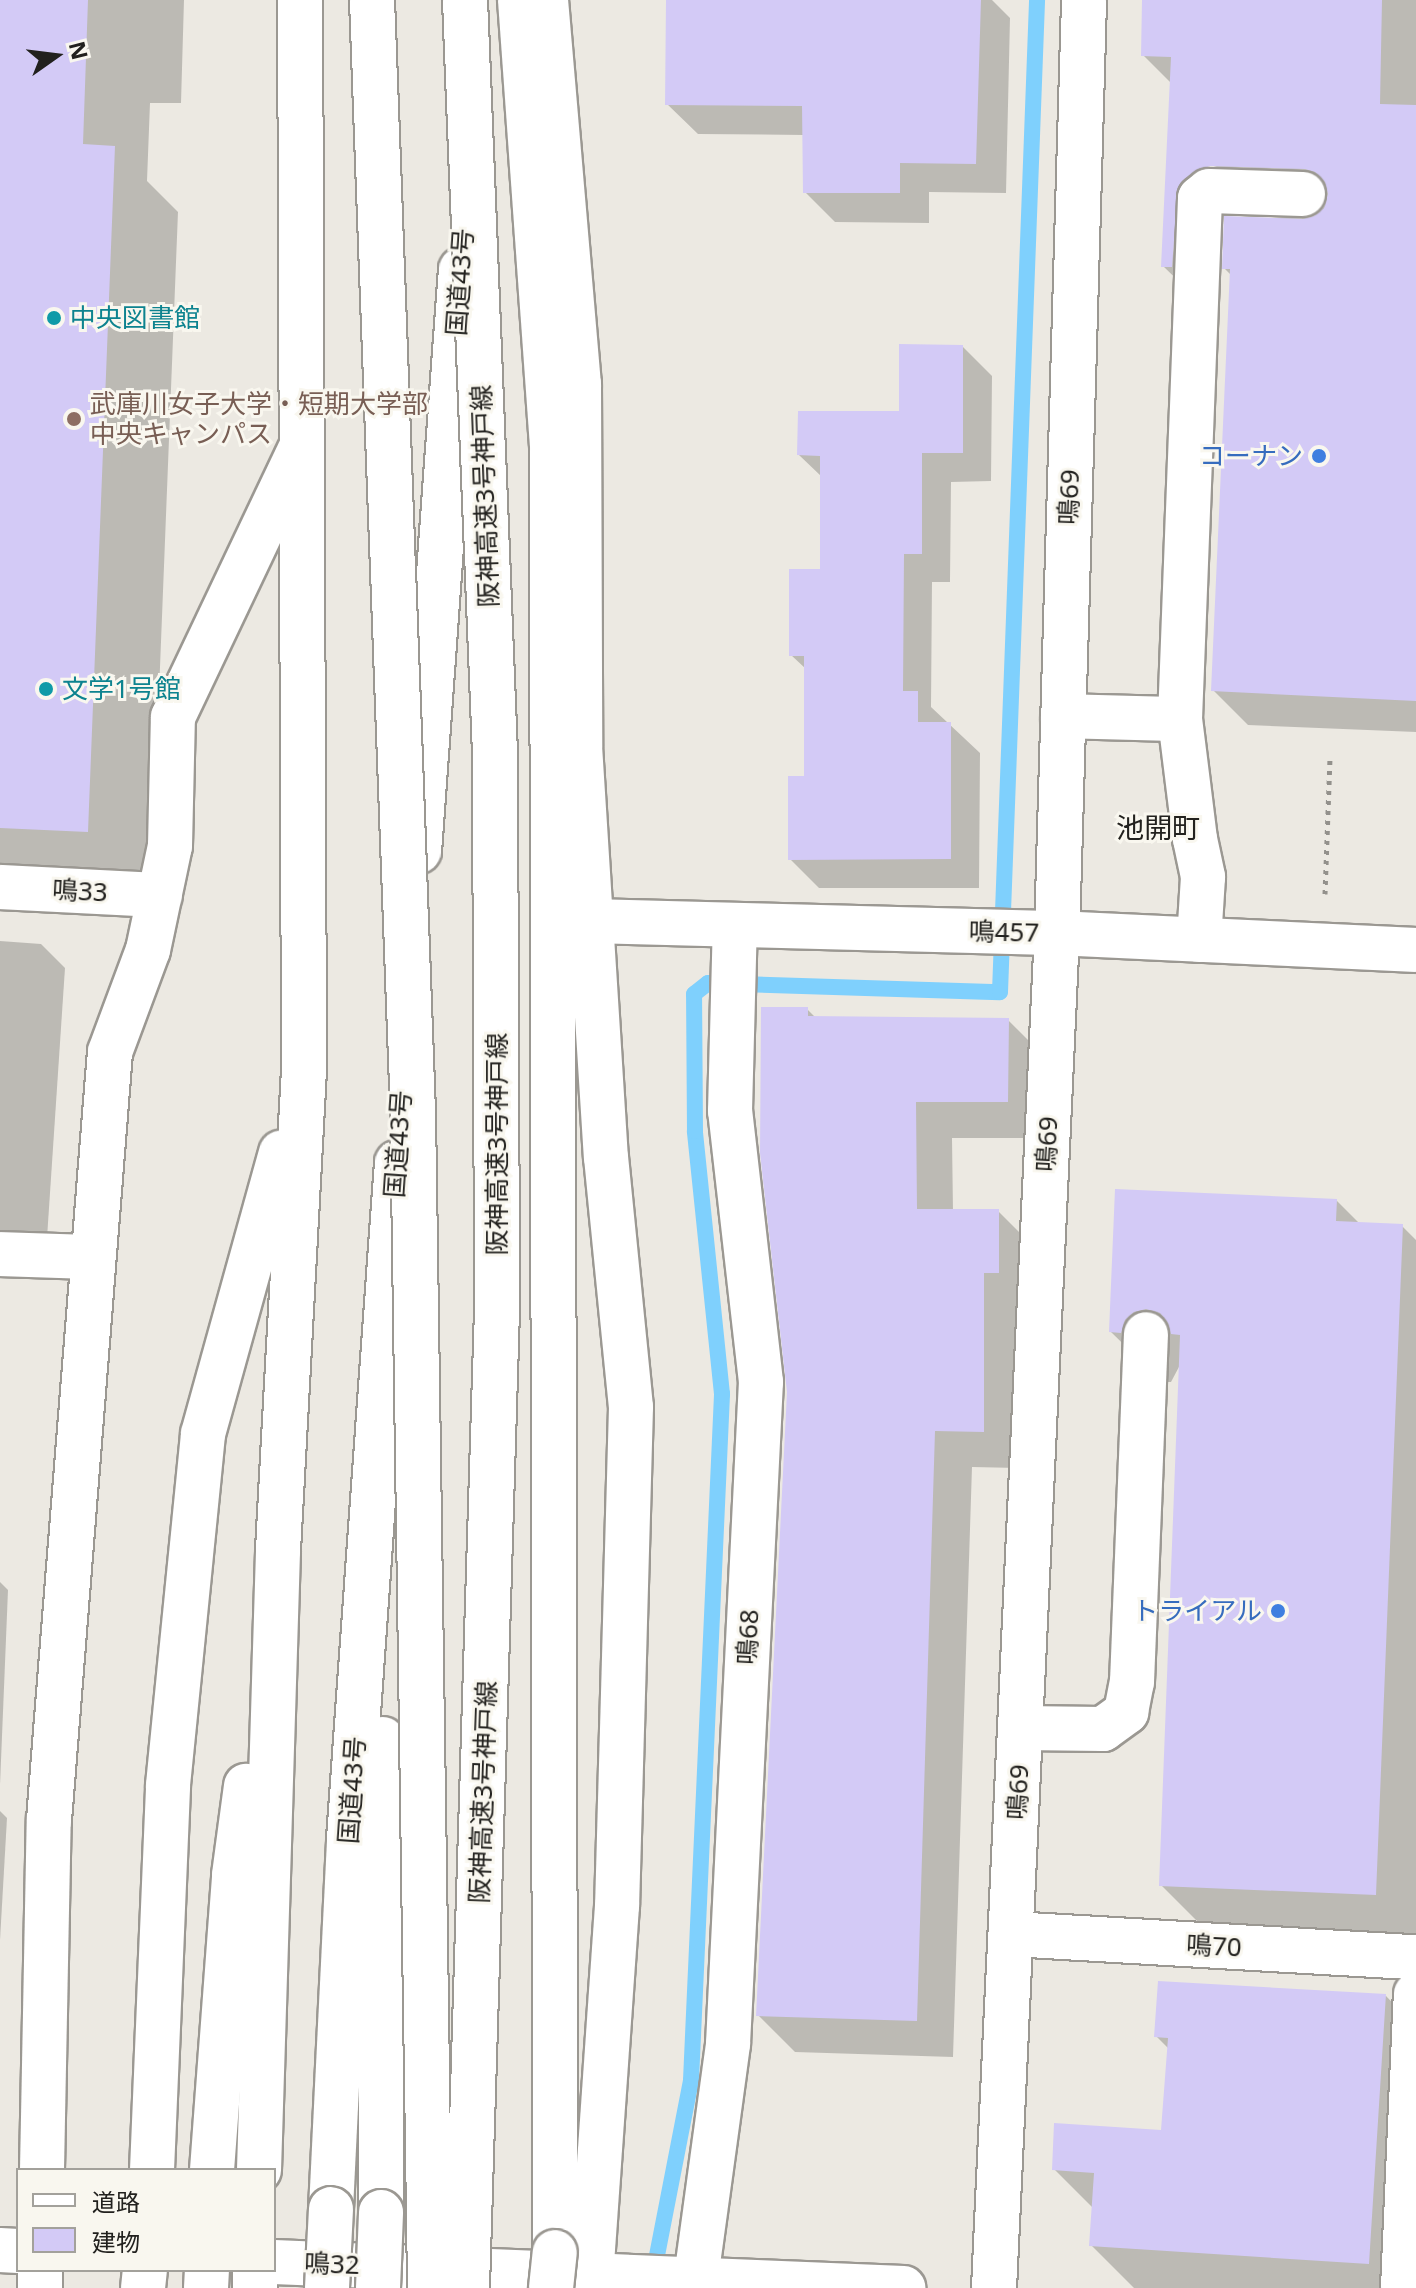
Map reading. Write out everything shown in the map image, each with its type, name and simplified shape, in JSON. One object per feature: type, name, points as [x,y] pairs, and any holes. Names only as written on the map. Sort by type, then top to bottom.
[{"type":"main road","points":[[259,2168],[278,1550],[304,1069],[300,0]]},
{"type":"main road","name":"阪神高速3号神戸線","points":[[372,0],[413,1111],[430,2288]]},
{"type":"main road","name":"阪神高速3号神戸線","points":[[465,0],[495,752],[497,1278],[467,2288]]},
{"type":"main road","name":"国道43号","points":[[327,2288],[349,1839],[480,0]]},
{"type":"main road","points":[[520,0],[552,451],[555,2252],[626,2278],[617,1906],[631,1407],[606,1157],[580,746],[579,384],[546,0]]},
{"type":"main road","name":"鳴69","points":[[994,2288],[1021,1728],[1019,933],[1063,716],[1084,0]]},
{"type":"main road","points":[[1199,940],[1203,877],[1195,839],[1180,719],[1200,198],[1209,191],[1303,194]]},
{"type":"main road","points":[[42,2168],[49,1820],[91,1257],[110,1052],[148,950],[170,846],[173,717],[301,447]]},
{"type":"main road","points":[[1063,716],[1180,719]]},
{"type":"main road","name":"鳴33","points":[[0,887],[160,895]]},
{"type":"main road","name":"鳴457","points":[[593,921],[734,960],[1019,933],[1416,950]]},
{"type":"main road","name":"鳴68","points":[[626,2278],[728,2044],[761,1382],[730,1111],[734,960]]},
{"type":"main road","points":[[152,2168],[168,1785],[203,1434],[304,1069]]},
{"type":"main road","points":[[0,1254],[91,1257]]},
{"type":"main road","points":[[1021,1728],[1103,1729],[1126,1712],[1132,1682],[1146,1334]]},
{"type":"main road","points":[[378,2288],[384,1340]]},
{"type":"main road","points":[[212,2168],[234,1875],[278,1550]]},
{"type":"main road","name":"鳴70","points":[[1011,1934],[1416,1957]]},
{"type":"main road","points":[[1403,2288],[1416,1994]]},
{"type":"main road","name":"鳴32","points":[[276,2262],[903,2288]]},
{"type":"path","points":[[1325,905],[1330,759]]},
{"type":"building","name":"武庫川女子大学・短期大学部 中央キャンパス","points":[[0,0],[88,0],[83,144],[115,146],[88,832],[0,828]]},
{"type":"building","points":[[666,0],[981,0],[976,164],[900,163],[900,193],[803,193],[802,106],[665,105]]},
{"type":"building","name":"コーナン","points":[[1142,0],[1382,0],[1380,104],[1416,105],[1416,701],[1211,691],[1230,269],[1222,269],[1224,216],[1303,219],[1314,216],[1324,208],[1328,194],[1325,182],[1315,172],[1305,169],[1210,166],[1195,171],[1178,187],[1172,267],[1161,267],[1171,57],[1141,56]]},
{"type":"building","points":[[899,344],[963,345],[963,453],[922,453],[922,554],[904,554],[903,691],[918,691],[918,722],[951,722],[951,859],[788,860],[788,776],[804,776],[804,656],[789,656],[789,569],[820,569],[820,456],[797,455],[798,411],[899,411]]},
{"type":"building","points":[[761,1007],[808,1007],[808,1016],[1009,1018],[1008,1102],[916,1102],[917,1209],[999,1209],[999,1273],[984,1273],[984,1432],[935,1431],[917,2021],[756,2016],[787,1392],[760,1153]]},
{"type":"building","name":"トライアル","points":[[1115,1189],[1337,1199],[1336,1221],[1403,1224],[1376,1895],[1159,1886],[1180,1335],[1171,1334],[1168,1323],[1160,1313],[1146,1309],[1134,1312],[1125,1320],[1121,1333],[1109,1332]]},
{"type":"building","points":[[1158,1981],[1386,1994],[1369,2264],[1089,2246],[1094,2173],[1052,2170],[1054,2123],[1161,2130],[1168,2038],[1154,2037]]},
{"type":"waterway","points":[[653,2276],[691,2080],[722,1394],[695,1131],[694,994],[708,983],[1000,992],[1037,0]]},
{"type":"place","name":"中央図書館","points":[[54,318]]},
{"type":"place","name":"武庫川女子大学・短期大学部 中央キャンパス","points":[[74,419]]},
{"type":"place","name":"コーナン","points":[[1319,456]]},
{"type":"place","name":"文学1号館","points":[[46,689]]},
{"type":"place","name":"トライアル","points":[[1278,1611]]},
{"type":"district","name":"池開町","points":[[1158,827]]}]
